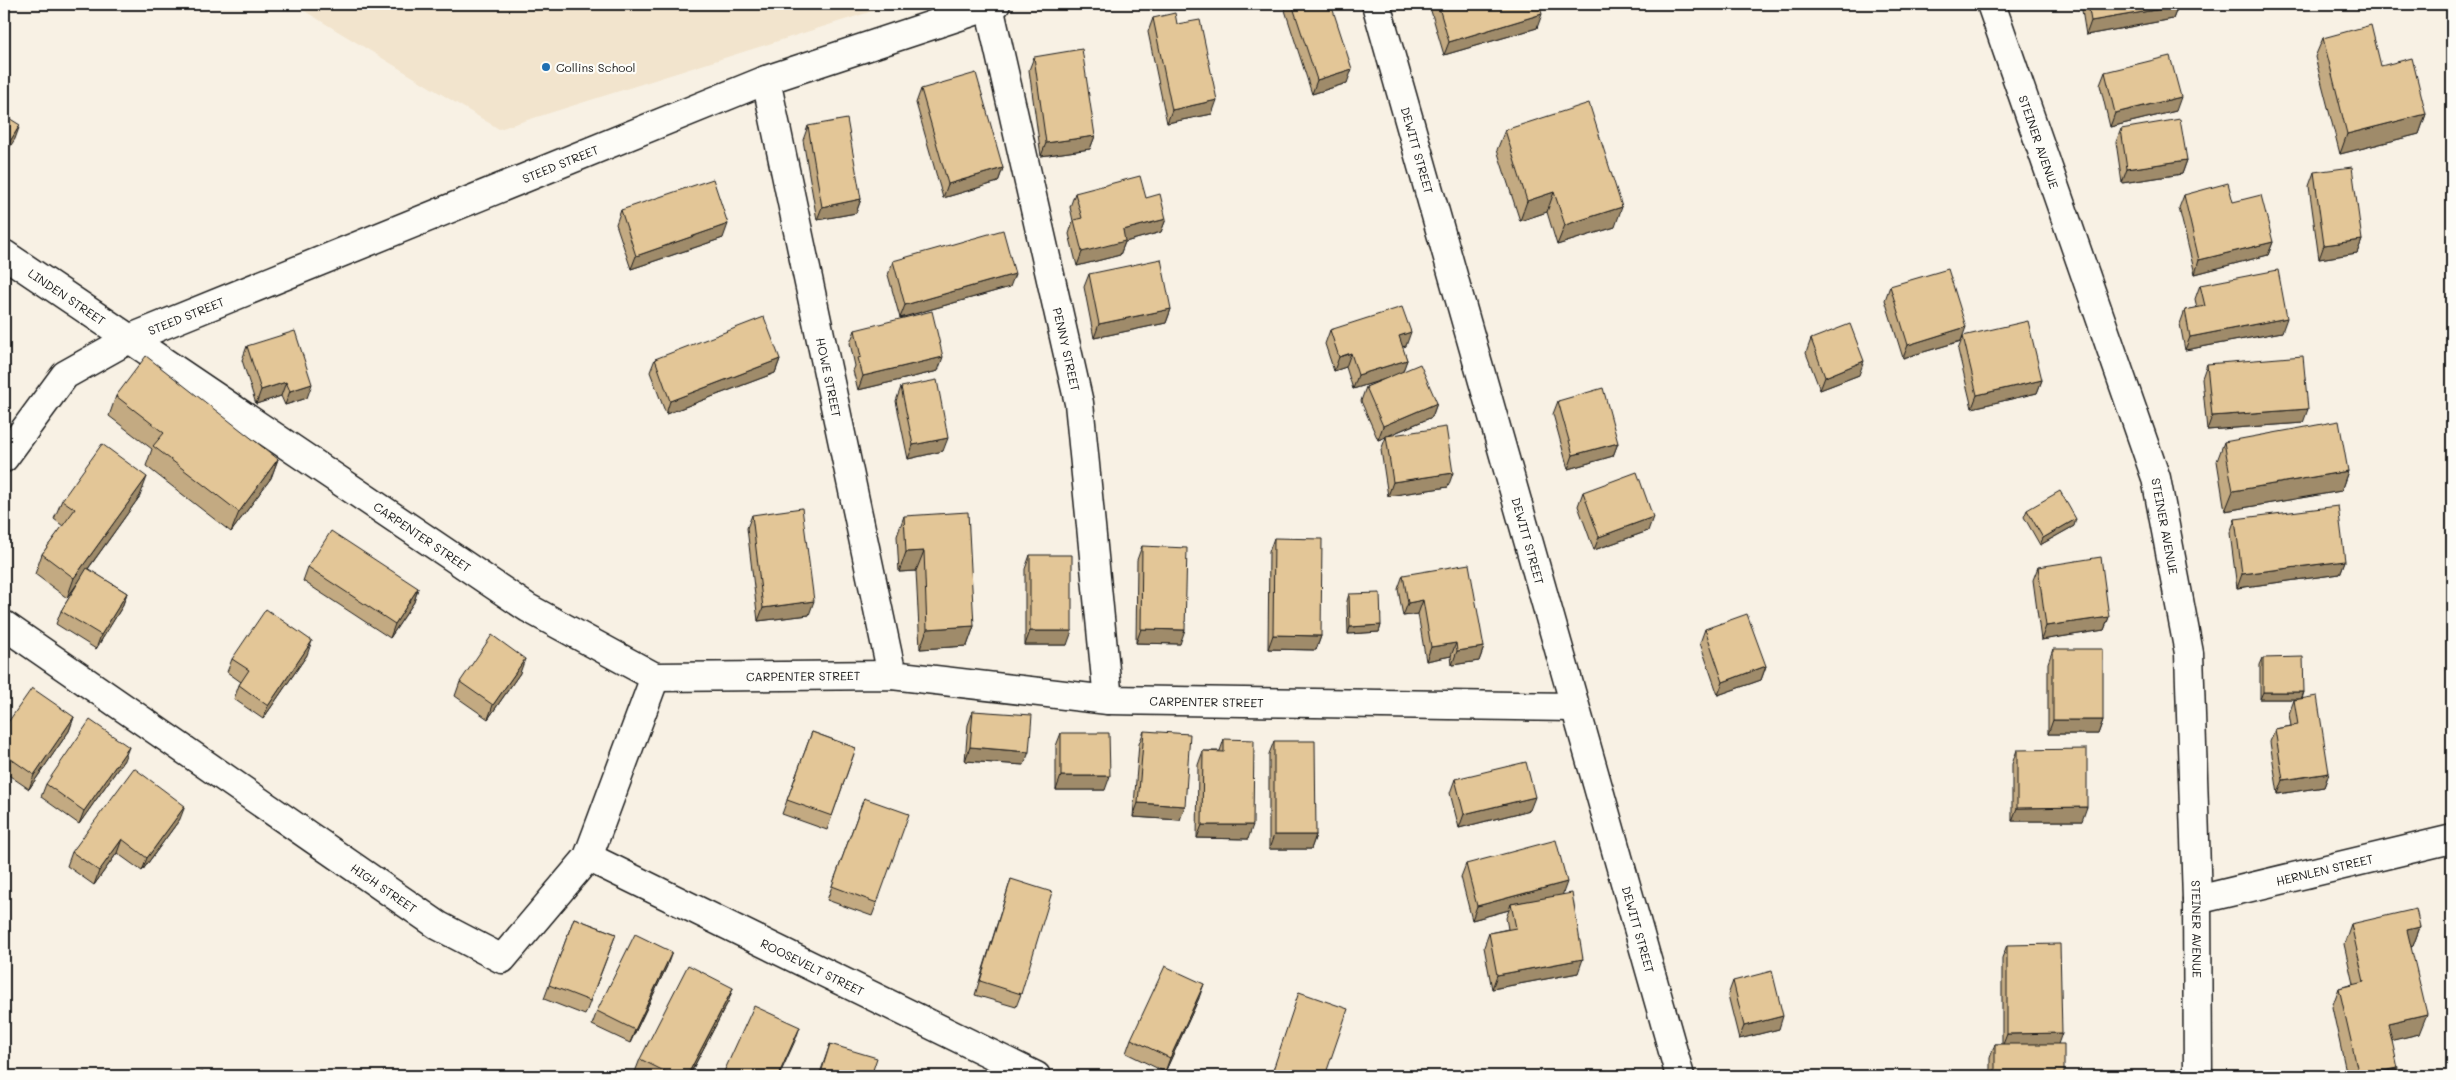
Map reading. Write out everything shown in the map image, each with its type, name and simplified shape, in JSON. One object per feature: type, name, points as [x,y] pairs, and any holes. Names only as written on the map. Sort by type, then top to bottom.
[{"type":"street","name":"DEWITT STREET","points":[[1376,4],[1680,1076]]},
{"type":"street","name":"STEINER AVENUE","points":[[1991,4],[2156,478],[2189,653],[2197,900],[2198,1076]]},
{"type":"street","name":"STEED STREET","points":[[4,458],[65,374],[131,338],[766,80],[993,5]]},
{"type":"street","name":"PENNY STREET","points":[[993,5],[1079,403],[1108,700]]},
{"type":"street","name":"HOWE STREET","points":[[766,80],[892,675]]},
{"type":"street","name":"LINDEN STREET","points":[[4,254],[131,338]]},
{"type":"street","name":"CARPENTER STREET","points":[[131,338],[528,608],[655,677],[892,675],[1108,700],[1574,707]]},
{"type":"street","name":"HIGH STREET","points":[[4,625],[439,926],[502,958],[588,857],[655,677]]},
{"type":"street","name":"HERNLEN STREET","points":[[2197,900],[2452,838]]},
{"type":"street","name":"ROOSEVELT STREET","points":[[588,857],[1036,1076]]},
{"type":"shaded area","name":"Collins School","points":[[293,4],[895,4],[499,129]]},
{"type":"building","points":[[1292,4],[1331,4],[1352,69],[1317,80]]},
{"type":"building","points":[[1438,4],[1539,4],[1542,14],[1449,42]]},
{"type":"building","points":[[2088,4],[2177,4],[2178,6],[2091,21]]},
{"type":"building","points":[[1175,13],[1177,24],[1200,20],[1217,100],[1172,110],[1153,18]]},
{"type":"building","points":[[2371,25],[2381,66],[2412,58],[2426,114],[2347,134],[2323,38]]},
{"type":"building","points":[[1082,49],[1095,136],[1046,143],[1034,57]]},
{"type":"building","points":[[2170,56],[2181,97],[2115,113],[2105,72]]},
{"type":"building","points":[[976,73],[1003,168],[948,184],[921,89]]},
{"type":"building","points":[[1589,103],[1622,207],[1565,225],[1554,192],[1527,201],[1505,130]]},
{"type":"building","points":[[4,115],[20,125],[4,151]]},
{"type":"building","points":[[847,119],[861,199],[822,207],[808,126]]},
{"type":"building","points":[[2180,119],[2187,160],[2127,169],[2121,129]]},
{"type":"building","points":[[2352,167],[2362,240],[2324,245],[2314,172]]},
{"type":"building","points":[[1140,176],[1146,198],[1160,194],[1166,219],[1123,230],[1125,241],[1082,252],[1074,220],[1082,218],[1075,193]]},
{"type":"building","points":[[713,179],[728,224],[636,256],[621,210]]},
{"type":"building","points":[[2228,183],[2233,202],[2261,195],[2273,242],[2199,260],[2184,195]]},
{"type":"building","points":[[1003,230],[1015,274],[905,305],[893,261]]},
{"type":"building","points":[[1161,259],[1171,309],[1099,324],[1089,274]]},
{"type":"building","points":[[1948,269],[1966,327],[1908,345],[1890,286]]},
{"type":"building","points":[[2278,270],[2287,318],[2190,337],[2185,310],[2205,306],[2200,285]]},
{"type":"building","points":[[1402,307],[1411,332],[1399,336],[1407,360],[1358,375],[1351,353],[1339,357],[1330,330]]},
{"type":"building","points":[[932,311],[943,357],[863,376],[858,358],[861,357],[855,330]]},
{"type":"building","points":[[764,317],[780,359],[670,401],[655,359]]},
{"type":"building","points":[[2028,321],[2042,380],[1977,395],[1963,336]]},
{"type":"building","points":[[1850,324],[1864,361],[1825,377],[1811,339]]},
{"type":"building","points":[[295,331],[312,384],[290,391],[286,382],[261,390],[247,346]]},
{"type":"building","points":[[146,356],[278,459],[239,512],[153,446],[164,433],[116,396]]},
{"type":"building","points":[[2303,356],[2308,409],[2212,416],[2207,364]]},
{"type":"building","points":[[1420,364],[1437,403],[1383,426],[1366,387]]},
{"type":"building","points":[[937,380],[948,438],[913,445],[901,387]]},
{"type":"building","points":[[1603,388],[1618,443],[1573,455],[1558,401]]},
{"type":"building","points":[[2339,421],[2348,471],[2233,491],[2224,442]]},
{"type":"building","points":[[1446,427],[1453,473],[1393,482],[1386,436]]},
{"type":"building","points":[[102,444],[147,477],[74,578],[42,554],[75,509],[62,500]]},
{"type":"building","points":[[1637,472],[1653,517],[1599,537],[1583,492]]},
{"type":"building","points":[[2060,491],[2076,519],[2043,538],[2027,510]]},
{"type":"building","points":[[2338,506],[2345,561],[2242,574],[2235,519]]},
{"type":"building","points":[[802,508],[814,601],[763,608],[752,515]]},
{"type":"building","points":[[968,512],[974,626],[927,629],[924,551],[906,552],[904,516]]},
{"type":"building","points":[[331,531],[418,588],[395,624],[308,567]]},
{"type":"building","points":[[1274,538],[1322,539],[1321,636],[1273,635]]},
{"type":"building","points":[[1142,546],[1187,548],[1185,630],[1141,629]]},
{"type":"building","points":[[1030,555],[1072,555],[1072,631],[1030,631]]},
{"type":"building","points":[[2101,557],[2109,617],[2046,626],[2038,567]]},
{"type":"building","points":[[1469,564],[1484,647],[1457,651],[1456,643],[1431,647],[1423,600],[1408,603],[1403,575]]},
{"type":"building","points":[[87,568],[127,593],[101,635],[61,611]]},
{"type":"building","points":[[1380,593],[1381,625],[1350,627],[1349,594]]},
{"type":"building","points":[[266,609],[312,641],[268,706],[239,685],[249,670],[232,659]]},
{"type":"building","points":[[1747,614],[1766,666],[1723,682],[1705,629]]},
{"type":"building","points":[[492,635],[525,659],[493,705],[460,682]]},
{"type":"building","points":[[2053,649],[2103,649],[2103,720],[2053,720]]},
{"type":"building","points":[[2303,657],[2304,692],[2263,692],[2263,658]]},
{"type":"building","points":[[32,688],[74,717],[34,775],[4,754],[4,728]]},
{"type":"building","points":[[2317,696],[2329,773],[2283,780],[2275,729],[2298,725],[2294,700]]},
{"type":"building","points":[[973,711],[1032,715],[1029,752],[970,747]]},
{"type":"building","points":[[90,720],[129,747],[84,811],[46,784]]},
{"type":"building","points":[[1144,731],[1190,734],[1185,806],[1138,803]]},
{"type":"building","points":[[812,732],[856,748],[832,816],[787,800]]},
{"type":"building","points":[[1061,733],[1109,733],[1110,776],[1061,776]]},
{"type":"building","points":[[1224,739],[1254,740],[1253,825],[1202,825],[1203,751],[1224,752]]},
{"type":"building","points":[[1274,741],[1315,741],[1316,835],[1274,835]]},
{"type":"building","points":[[2087,749],[2087,807],[2017,808],[2017,750]]},
{"type":"building","points":[[1526,762],[1535,797],[1464,814],[1455,779]]},
{"type":"building","points":[[134,768],[185,806],[147,858],[122,839],[99,871],[72,852]]},
{"type":"building","points":[[864,798],[909,814],[877,903],[832,886]]},
{"type":"building","points":[[1556,840],[1567,882],[1477,906],[1466,864]]},
{"type":"building","points":[[1011,879],[1052,892],[1021,994],[980,981]]},
{"type":"building","points":[[1572,893],[1583,959],[1497,975],[1489,933],[1516,928],[1511,904]]},
{"type":"building","points":[[2416,909],[2420,927],[2407,930],[2427,1014],[2388,1023],[2398,1068],[2359,1076],[2339,988],[2364,982],[2351,924]]},
{"type":"building","points":[[574,918],[616,934],[590,1001],[549,985]]},
{"type":"building","points":[[635,934],[672,952],[635,1030],[597,1011]]},
{"type":"building","points":[[2060,944],[2062,1033],[2007,1034],[2007,945]]},
{"type":"building","points":[[688,965],[733,988],[687,1076],[674,1076],[640,1059]]},
{"type":"building","points":[[1165,966],[1204,984],[1170,1058],[1131,1039]]},
{"type":"building","points":[[1772,971],[1783,1016],[1744,1026],[1733,981]]},
{"type":"building","points":[[1299,992],[1348,1009],[1325,1076],[1271,1076]]},
{"type":"building","points":[[754,1006],[800,1027],[778,1076],[722,1076]]},
{"type":"building","points":[[830,1044],[877,1058],[871,1076],[820,1076]]},
{"type":"building","points":[[1995,1044],[2064,1044],[2064,1076],[1995,1076]]},
{"type":"building","points":[[201,1072],[208,1076],[198,1076]]},
{"type":"place","name":"Collins School","points":[[546,67]]}]
